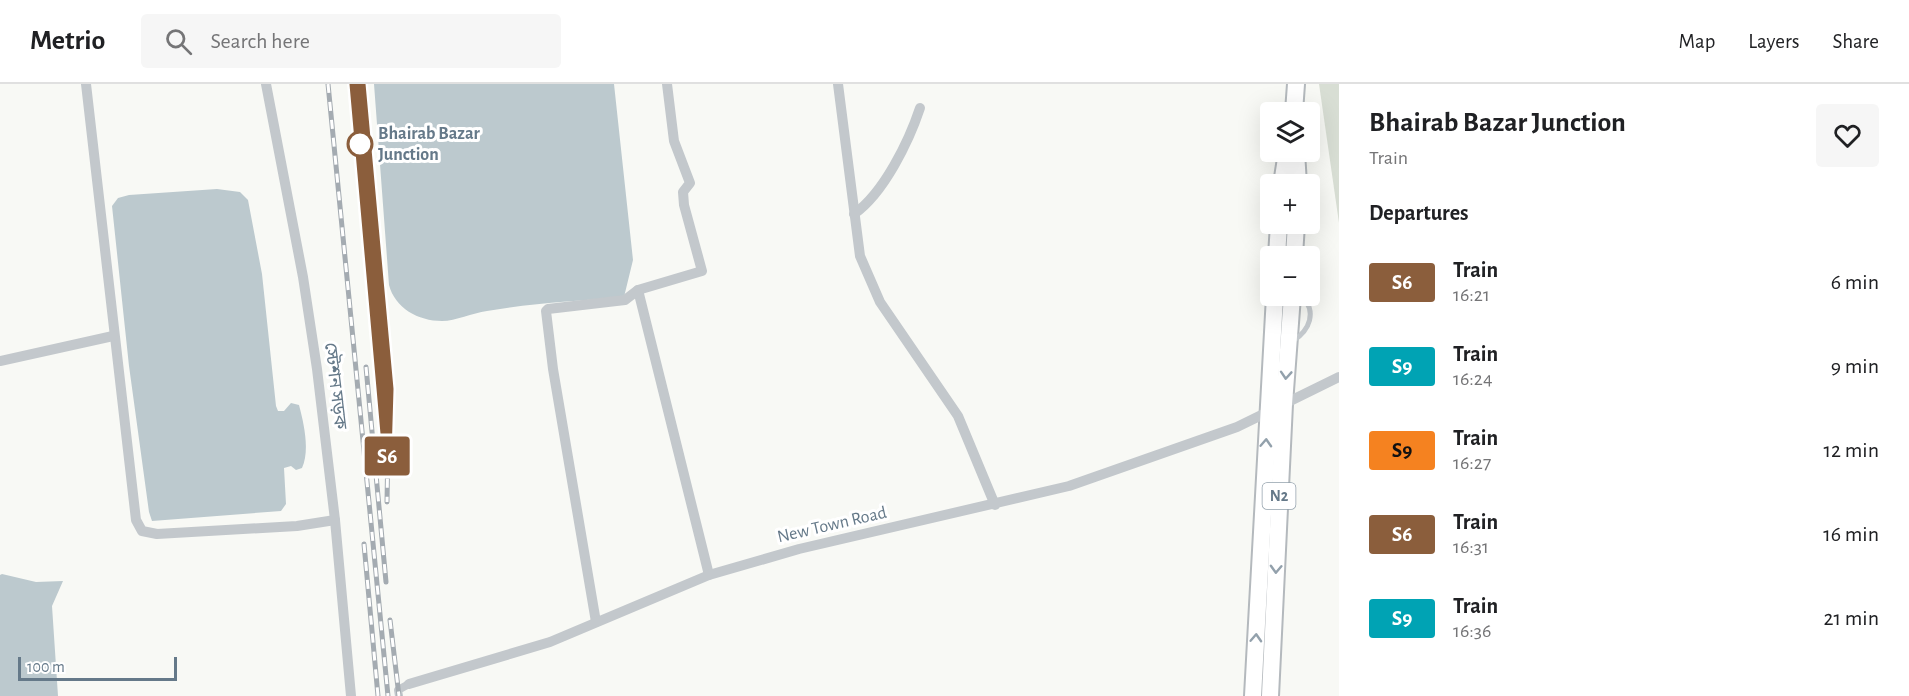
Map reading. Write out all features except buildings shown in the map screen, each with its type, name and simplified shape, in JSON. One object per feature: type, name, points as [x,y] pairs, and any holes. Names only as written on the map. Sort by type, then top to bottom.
[{"type":"highway","points":[[1295,102],[1296,84]]},
{"type":"highway","name":"N2","points":[[1253,696],[1274,306]]},
{"type":"highway","name":"N2","points":[[1270,696],[1284,404],[1291,306]]},
{"type":"street","points":[[86,84],[113,336],[136,520],[142,531],[157,534],[297,526],[335,520]]},
{"type":"street","name":"স্টেশন সড়ক","points":[[266,84],[303,277],[335,520],[351,696]]},
{"type":"street","points":[[596,622],[553,369],[546,312],[548,309],[621,301],[638,290],[702,271],[684,205],[683,192],[690,183],[674,141],[667,84]]},
{"type":"street","points":[[838,84],[860,256],[880,302],[958,416],[995,505]]},
{"type":"street","points":[[854,214],[868,202],[910,138],[920,108]]},
{"type":"street","points":[[638,290],[709,575]]},
{"type":"street","points":[[0,361],[113,336]]},
{"type":"street","name":"New Town Road","points":[[409,684],[550,642],[709,575],[799,549],[1069,486],[1237,427],[1339,377]]},
{"type":"street","points":[[399,696],[398,690],[409,684]]},
{"type":"lane","points":[[1288,344],[1302,335],[1310,324],[1307,306]]},
{"type":"shaded area","points":[[374,84],[614,84],[633,260],[624,297],[521,306],[442,321],[424,319],[409,312],[396,300],[389,285]]},
{"type":"shaded area","points":[[1319,84],[1339,84],[1339,223]]},
{"type":"shaded area","points":[[217,189],[240,192],[248,200],[262,274],[276,406],[278,411],[284,411],[291,403],[299,405],[306,453],[302,468],[296,470],[291,466],[284,468],[286,504],[281,511],[152,521],[129,366],[112,206],[118,198],[129,195]]},
{"type":"shaded area","points":[[0,575],[36,582],[63,581],[52,606],[58,696],[0,696]]},
{"type":"railway","points":[[328,84],[388,696]]},
{"type":"railway","points":[[361,84],[389,389],[387,502]]},
{"type":"railway","points":[[366,367],[386,582]]},
{"type":"railway","points":[[364,544],[378,696]]},
{"type":"railway","points":[[390,620],[399,696]]},
{"type":"train","name":"S6","points":[[354,84],[387,456],[389,389],[361,84]]},
{"type":"place","name":"Bhairab Bazar Junction","points":[[360,144]]}]
